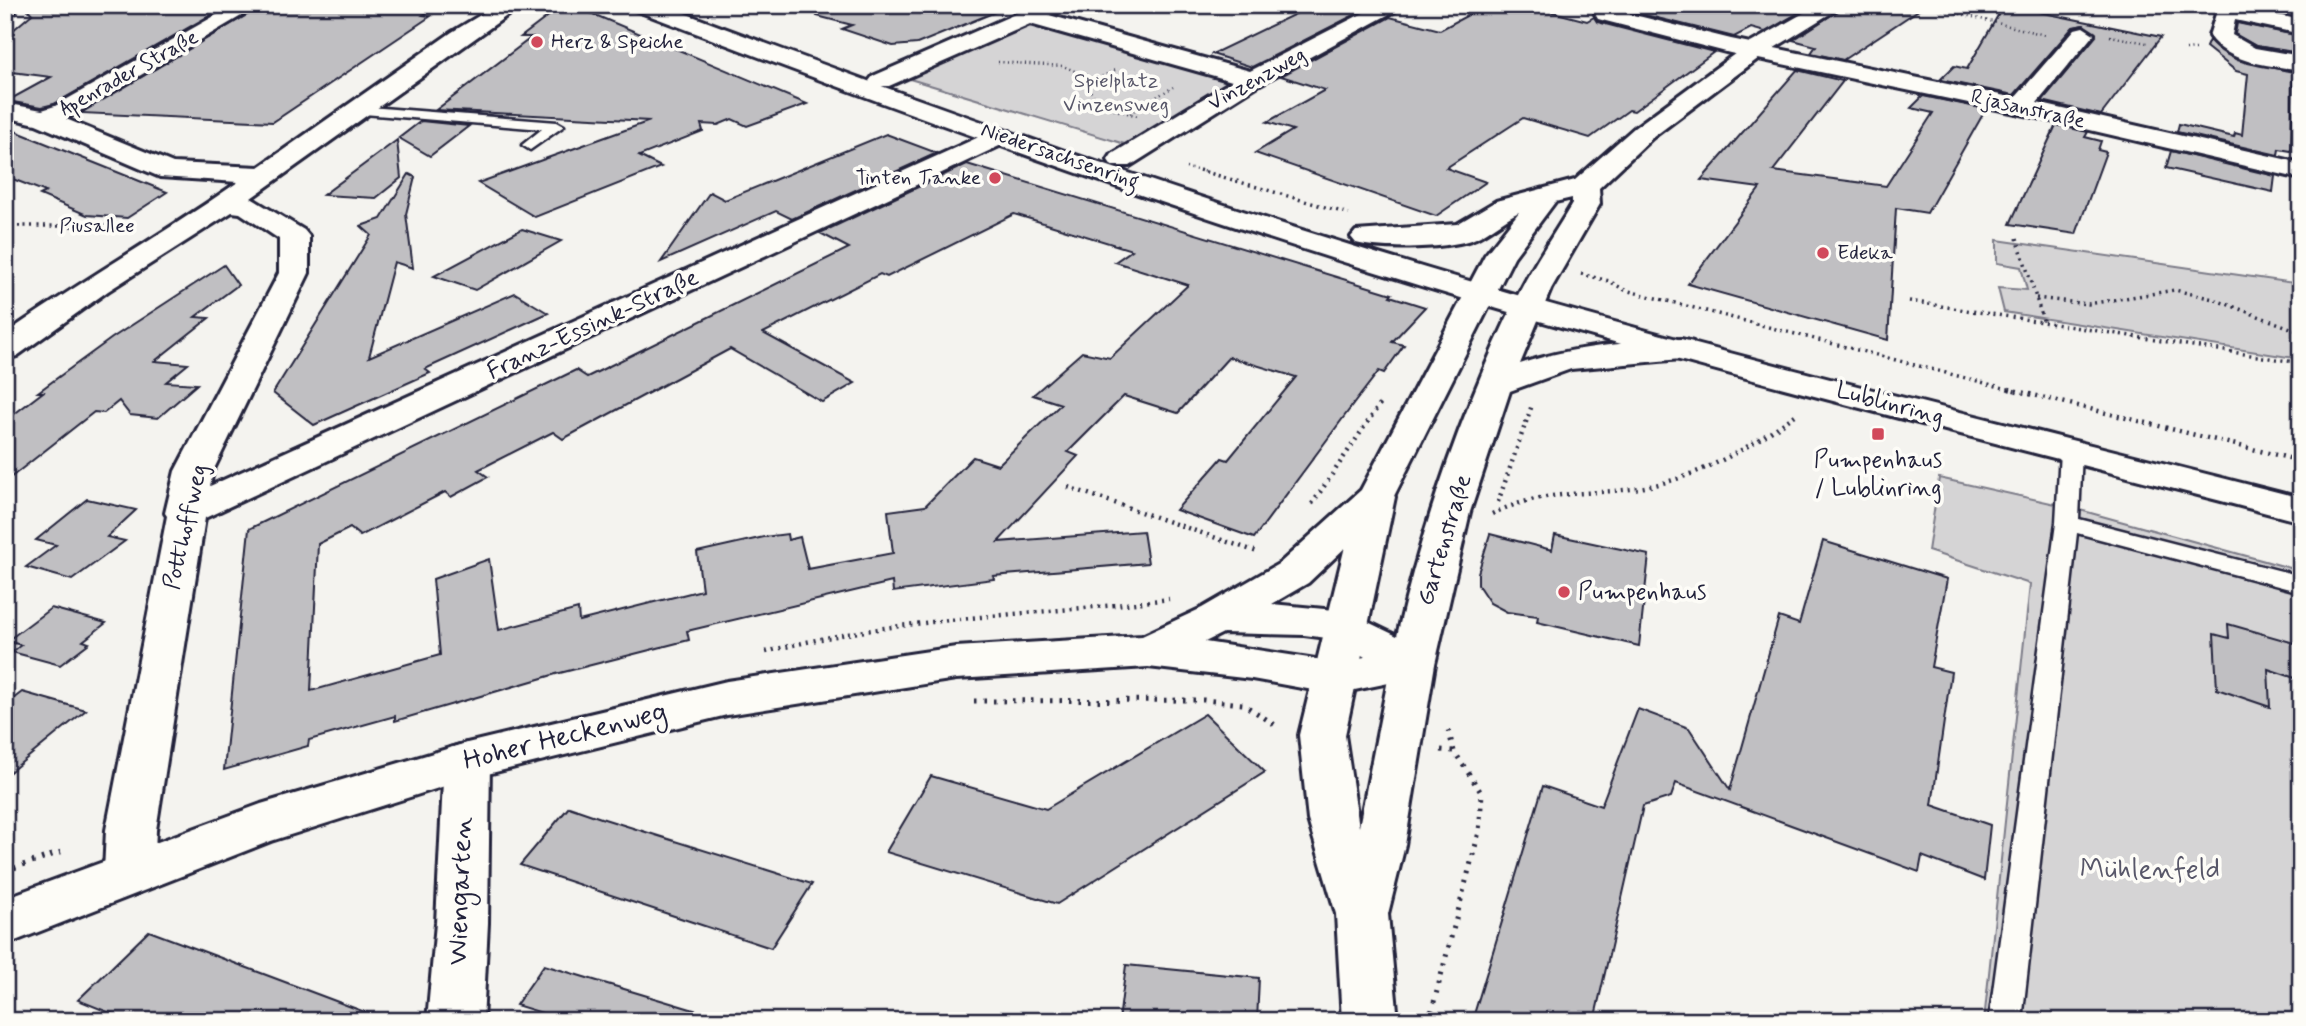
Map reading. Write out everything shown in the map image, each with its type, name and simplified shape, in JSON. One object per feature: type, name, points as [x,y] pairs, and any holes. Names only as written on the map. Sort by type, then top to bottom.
[{"type":"street","points":[[5,9],[10,5]]},
{"type":"street","name":"Apenrader Straße","points":[[43,118],[64,111],[250,5]]},
{"type":"street","name":"Niedersachsenring","points":[[643,5],[779,59],[1259,224],[1485,285]]},
{"type":"street","name":"Niedersachsenring","points":[[682,5],[740,31],[881,81],[1366,237],[1485,285]]},
{"type":"street","points":[[881,81],[1055,5]]},
{"type":"street","name":"Vinzenzweg","points":[[1121,160],[1252,79],[1396,5]]},
{"type":"street","points":[[1366,237],[1424,237],[1465,232],[1506,207],[1585,186],[1643,133],[1755,50],[1834,5]]},
{"type":"street","points":[[5,349],[97,284],[189,229],[506,7]]},
{"type":"street","points":[[2301,27],[2222,9],[2220,36],[2228,44],[2257,54],[2301,63]]},
{"type":"street","points":[[1606,14],[1755,50]]},
{"type":"street","points":[[1027,16],[1252,79]]},
{"type":"street","points":[[2021,107],[2080,38]]},
{"type":"street","name":"Rjasanstraße","points":[[1755,50],[2301,171]]},
{"type":"street","points":[[5,110],[43,118],[169,171],[266,175]]},
{"type":"street","name":"Franz-Essink-Straße","points":[[184,513],[1001,136]]},
{"type":"street","name":"Gartenstraße","points":[[1362,915],[1388,806],[1425,606],[1451,512],[1495,385],[1532,298],[1586,204],[1585,186]]},
{"type":"street","name":"Gartenstraße","points":[[1370,1021],[1362,915],[1332,820],[1322,735],[1345,626],[1376,497],[1500,255],[1546,196]]},
{"type":"street","name":"Potthoffweg","points":[[130,851],[184,513],[194,471],[294,273],[293,236],[247,205],[227,203]]},
{"type":"street","name":"Lublinring","points":[[1485,285],[2301,482]]},
{"type":"street","name":"Lublinring","points":[[1532,298],[1681,349],[2301,510]]},
{"type":"street","points":[[1495,385],[1565,360],[1604,354],[1681,349]]},
{"type":"street","name":"Gartenstraße","points":[[1217,618],[1294,573],[1376,497]]},
{"type":"street","points":[[1217,618],[1304,620],[1345,626],[1413,664]]},
{"type":"street","name":"Hoher Heckenweg","points":[[1148,651],[1217,618]]},
{"type":"street","name":"Hoher Heckenweg","points":[[5,922],[130,851],[261,824],[467,761],[727,698],[888,671],[956,663],[1148,651],[1252,663],[1335,678],[1413,664]]},
{"type":"street","name":"Wiengarten","points":[[455,1021],[462,923],[467,761]]},
{"type":"lane","points":[[357,110],[558,126],[530,145]]},
{"type":"lane","points":[[2006,1021],[2067,523],[2071,451]]},
{"type":"lane","points":[[2067,523],[2301,584]]},
{"type":"path","points":[[1924,5],[2080,38]]},
{"type":"path","points":[[2122,38],[2147,43]]},
{"type":"path","points":[[954,48],[1006,64],[1063,66],[1096,80]]},
{"type":"path","points":[[1109,62],[1121,66],[1086,85],[1101,106],[1176,126]]},
{"type":"path","points":[[1129,113],[1207,67]]},
{"type":"path","name":"Piusallee","points":[[5,226],[157,226],[189,229]]},
{"type":"path","points":[[2017,238],[2044,323]]},
{"type":"path","points":[[1587,275],[1609,281],[1625,290],[1903,363],[2301,461]]},
{"type":"path","points":[[2036,298],[2088,304],[2175,290],[2213,299],[2301,332]]},
{"type":"path","points":[[1909,301],[2301,363]]},
{"type":"path","points":[[1305,514],[1386,395]]},
{"type":"path","points":[[1492,514],[1532,404],[1538,398]]},
{"type":"path","points":[[1486,519],[1514,502],[1539,494],[1642,488],[1682,475],[1766,437],[1801,411]]},
{"type":"path","points":[[1068,486],[1260,553]]},
{"type":"path","points":[[764,653],[802,640],[904,625],[1178,598]]},
{"type":"path","points":[[969,701],[1205,700],[1243,704],[1280,728]]},
{"type":"path","points":[[1429,1021],[1479,832],[1482,794],[1454,751],[1446,716]]},
{"type":"path","points":[[5,871],[130,851]]},
{"type":"green space","name":"Spielplatz Vinzensweg","points":[[1034,21],[1243,81],[1128,145],[900,76]]},
{"type":"green space","points":[[1997,240],[2301,284],[2301,359],[2004,312],[1998,288],[2027,290],[2021,267],[1997,263]]},
{"type":"green space","name":"Mühlenfeld","points":[[1939,478],[2069,507],[2301,571],[2301,1021],[1984,1021],[2030,584],[1928,551]]},
{"type":"building","points":[[24,5],[228,5],[54,104],[42,107],[7,101],[51,77],[5,71],[5,37],[32,14]]},
{"type":"building","points":[[263,5],[439,5],[423,15],[431,16],[273,122],[81,113]]},
{"type":"building","points":[[819,5],[1010,6],[917,44],[893,46],[842,29],[852,25],[817,16]]},
{"type":"building","points":[[1314,5],[1349,5],[1364,10],[1252,67],[1212,54]]},
{"type":"building","points":[[1487,5],[1526,5],[1587,21],[1594,17],[1597,22],[1714,52],[1634,111],[1629,110],[1590,138],[1523,118],[1446,168],[1486,182],[1436,216],[1255,153],[1293,130],[1267,122],[1325,90],[1281,76],[1390,17],[1440,30]]},
{"type":"building","points":[[1629,5],[1812,5],[1765,32],[1751,28],[1734,37],[1629,11]]},
{"type":"building","points":[[1847,5],[1926,5],[1843,60],[1811,53],[1816,46],[1793,40]]},
{"type":"building","points":[[2004,5],[2042,5],[2039,12],[2161,37],[2101,115],[2042,101],[2096,36],[2084,25],[2073,27],[2014,95],[1940,80],[1954,66],[1967,69]]},
{"type":"building","points":[[559,8],[581,9],[807,104],[747,126],[732,119],[718,125],[701,124],[703,131],[639,156],[661,167],[535,217],[478,183],[650,121],[436,110],[532,37],[521,37]]},
{"type":"building","points":[[2237,23],[2295,35],[2294,52],[2256,46],[2235,34]]},
{"type":"building","points":[[2209,40],[2237,60],[2293,72],[2291,151],[2279,149],[2278,155],[2177,132],[2179,124],[2234,137],[2235,133],[2242,135],[2248,74],[2236,71],[2206,47]]},
{"type":"building","points":[[1797,70],[1843,81],[1773,171],[1886,186],[1933,113],[1911,108],[1923,96],[1986,109],[1927,213],[1896,208],[1888,340],[1688,284],[1760,188],[1701,180]]},
{"type":"building","points":[[421,121],[469,126],[430,156],[399,138]]},
{"type":"building","points":[[2056,125],[2088,132],[2085,137],[2101,141],[2098,150],[2106,152],[2076,234],[2010,224]]},
{"type":"building","points":[[5,127],[167,192],[127,218],[87,215],[40,195],[46,192],[5,176]]},
{"type":"building","points":[[886,134],[937,153],[792,219],[776,211],[661,262],[710,192],[725,200]]},
{"type":"building","points":[[397,140],[401,178],[376,198],[323,195]]},
{"type":"building","points":[[2171,151],[2275,176],[2273,192],[2166,168]]},
{"type":"building","points":[[967,164],[1392,294],[1390,296],[1425,307],[1392,342],[1404,345],[1384,373],[1379,371],[1254,538],[1176,510],[1222,458],[1228,460],[1296,377],[1229,357],[1178,413],[1124,396],[1068,452],[1078,456],[998,542],[1143,531],[1148,563],[993,576],[994,579],[893,592],[892,582],[687,631],[689,640],[556,674],[395,721],[395,716],[309,740],[308,746],[224,770],[249,529],[576,370],[587,377],[849,248],[820,233]],"holes":[[[1014,214],[1132,250],[1115,262],[1188,285],[1110,358],[1082,352],[1033,395],[1061,404],[998,465],[973,457],[925,506],[888,511],[893,553],[808,569],[800,537],[788,540],[787,534],[764,537],[697,552],[702,590],[579,621],[578,609],[499,630],[489,559],[433,579],[440,655],[311,691],[318,544],[350,528],[360,536],[445,492],[451,497],[488,477],[478,470],[553,432],[563,439],[730,349],[822,402],[855,383],[763,333],[880,274],[887,277]]]},
{"type":"building","points":[[409,174],[415,177],[406,214],[413,268],[394,262],[369,357],[515,293],[548,313],[425,369],[430,373],[314,425],[273,393],[371,235],[361,226],[381,219]]},
{"type":"building","points":[[522,229],[561,241],[475,290],[434,276]]},
{"type":"building","points":[[224,265],[238,285],[195,317],[209,318],[155,361],[188,364],[166,382],[197,384],[158,418],[130,415],[119,401],[104,413],[94,412],[5,482],[5,421],[43,392],[38,392],[112,338]]},
{"type":"building","points":[[87,499],[136,510],[107,537],[125,541],[72,580],[26,567],[56,545],[36,540]]},
{"type":"building","name":"Pumpenhaus","points":[[1490,534],[1552,550],[1555,535],[1649,555],[1639,646],[1537,622],[1538,616],[1507,612],[1490,603],[1478,585],[1478,573]]},
{"type":"building","points":[[1823,541],[1947,579],[1931,667],[1951,672],[1932,805],[1990,825],[1984,880],[1922,856],[1919,872],[1676,783],[1671,797],[1643,806],[1594,1021],[1472,1021],[1543,786],[1601,806],[1638,709],[1689,728],[1730,790],[1779,617],[1799,624]]},
{"type":"building","points":[[51,608],[106,623],[83,641],[89,643],[60,665],[12,652],[21,645],[7,641]]},
{"type":"building","points":[[2228,624],[2301,645],[2301,680],[2268,669],[2270,707],[2217,689],[2214,634],[2229,638]]},
{"type":"building","points":[[22,692],[86,710],[5,776],[5,705]]},
{"type":"building","points":[[1205,714],[1265,772],[1057,904],[886,852],[931,776],[1046,809]]},
{"type":"building","points":[[569,807],[812,884],[771,948],[520,865]]},
{"type":"building","points":[[149,931],[378,1017],[378,1021],[130,1021],[78,1000]]},
{"type":"building","points":[[544,965],[704,1013],[702,1021],[568,1021],[516,1005]]},
{"type":"building","points":[[1126,965],[1259,978],[1257,1021],[1119,1021]]},
{"type":"place","name":"Herz & Speiche","points":[[537,42]]},
{"type":"place","name":"Tinten Tanke","points":[[995,178]]},
{"type":"place","name":"Edeka","points":[[1823,253]]},
{"type":"place","name":"Pumpenhaus / Lublinring","points":[[1878,434]]},
{"type":"place","name":"Pumpenhaus","points":[[1564,592]]}]
